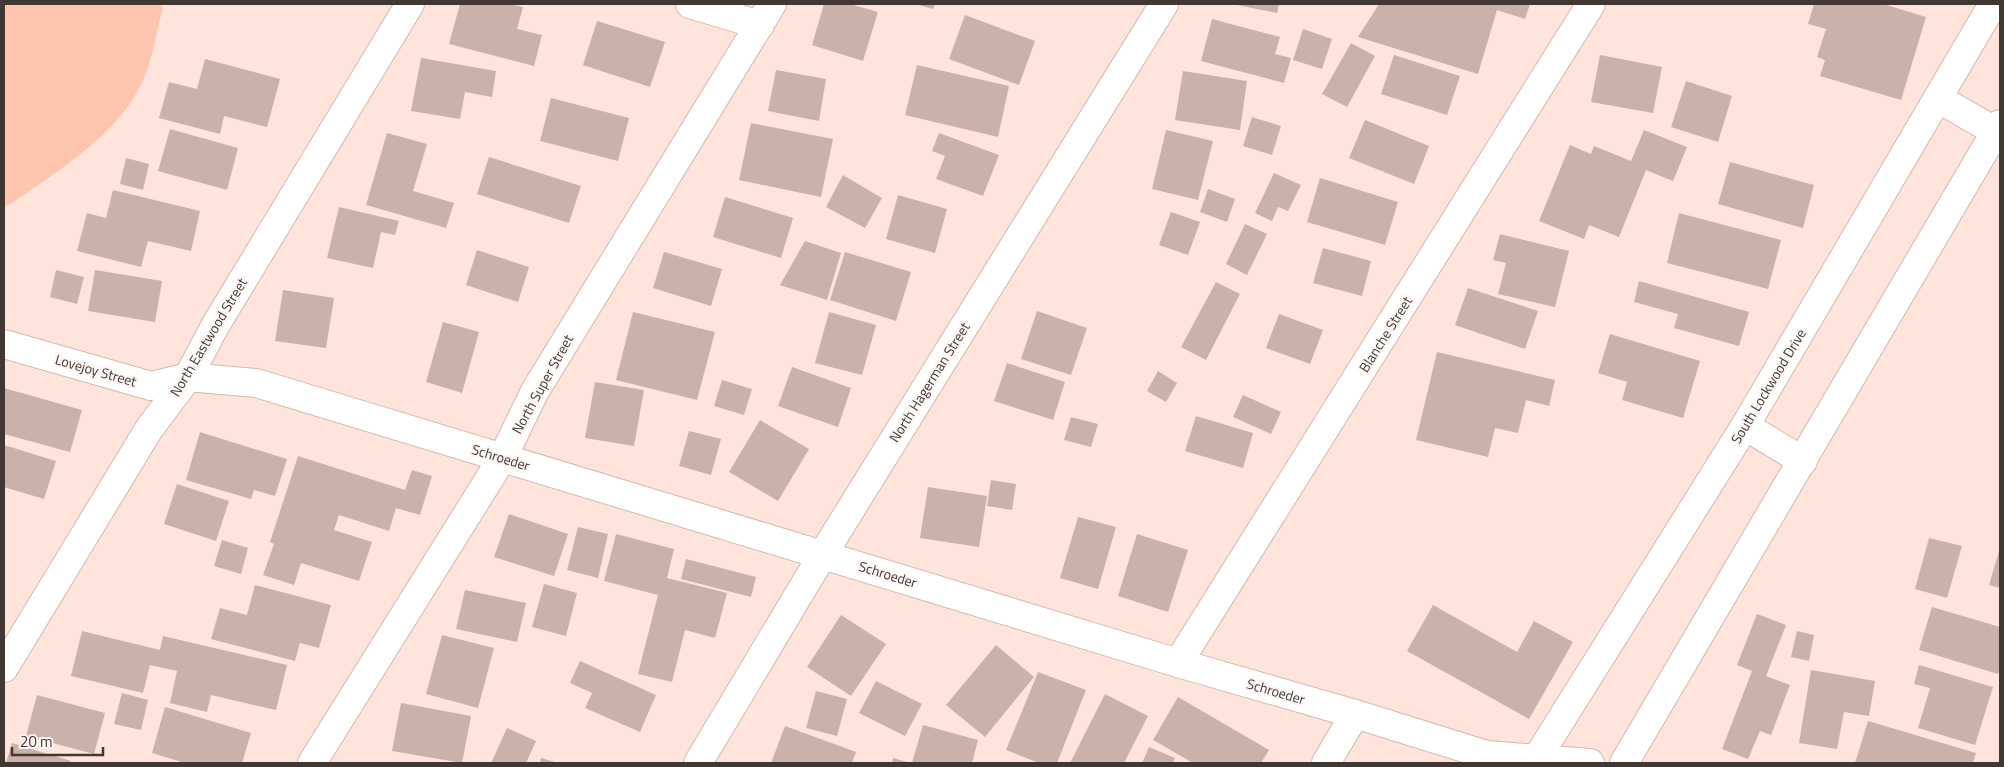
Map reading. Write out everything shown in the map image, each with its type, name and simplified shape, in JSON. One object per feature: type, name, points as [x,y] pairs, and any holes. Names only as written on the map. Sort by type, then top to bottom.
[{"type":"street","name":"North Eastwood Street","points":[[4,668],[149,429],[188,377],[215,326],[410,4]]},
{"type":"street","points":[[690,4],[766,15]]},
{"type":"street","name":"North Hagerman Street","points":[[698,763],[823,554],[1164,4]]},
{"type":"street","name":"Blanche Street","points":[[1178,664],[1591,4]]},
{"type":"street","name":"South Lockwood Drive","points":[[1536,761],[1745,426],[1993,4]]},
{"type":"street","name":"North Super Street","points":[[312,763],[503,457],[535,391],[766,15]]},
{"type":"street","points":[[1624,763],[1999,130],[1938,99]]},
{"type":"street","name":"Lovejoy Street","points":[[4,344],[151,386],[188,377]]},
{"type":"street","name":"Schroeder","points":[[188,377],[256,383],[823,554],[1178,664],[1355,714],[1487,755],[1536,761],[1590,763]]},
{"type":"street","points":[[1745,426],[1803,461]]},
{"type":"street","points":[[1326,763],[1355,714]]},
{"type":"shaded area","points":[[4,4],[158,4],[163,7],[144,78],[134,98],[120,116],[87,149],[4,207]]},
{"type":"building","points":[[460,4],[510,4],[523,7],[517,29],[542,35],[534,66],[449,44]]},
{"type":"building","points":[[824,4],[850,4],[878,12],[863,61],[812,45]]},
{"type":"building","points":[[915,4],[935,4],[933,9]]},
{"type":"building","points":[[1232,4],[1279,4],[1277,13]]},
{"type":"building","points":[[1379,4],[1530,4],[1525,19],[1497,10],[1478,74],[1358,37]]},
{"type":"building","points":[[1814,4],[1883,4],[1926,17],[1901,100],[1820,76],[1825,60],[1817,57],[1826,29],[1808,24]]},
{"type":"building","points":[[965,15],[1035,41],[1019,85],[949,59]]},
{"type":"building","points":[[1212,19],[1280,37],[1275,54],[1291,58],[1284,83],[1201,61]]},
{"type":"building","points":[[597,21],[665,42],[650,87],[583,65]]},
{"type":"building","points":[[1303,29],[1332,39],[1322,69],[1293,60]]},
{"type":"building","points":[[1351,43],[1375,56],[1347,107],[1322,94]]},
{"type":"building","points":[[1394,55],[1460,76],[1447,115],[1381,94]]},
{"type":"building","points":[[1600,55],[1662,67],[1653,113],[1591,102]]},
{"type":"building","points":[[421,58],[496,71],[492,97],[465,92],[460,119],[411,111]]},
{"type":"building","points":[[205,59],[280,79],[267,127],[224,116],[220,134],[159,118],[169,82],[197,89]]},
{"type":"building","points":[[917,65],[1009,86],[998,137],[905,115]]},
{"type":"building","points":[[776,70],[826,79],[819,121],[768,111]]},
{"type":"building","points":[[1183,71],[1247,81],[1240,130],[1175,120]]},
{"type":"building","points":[[1686,81],[1732,96],[1718,142],[1671,127]]},
{"type":"building","points":[[551,98],[629,118],[618,161],[540,141]]},
{"type":"building","points":[[1252,117],[1281,126],[1272,155],[1243,146]]},
{"type":"building","points":[[1365,120],[1429,146],[1414,184],[1349,158]]},
{"type":"building","points":[[751,123],[833,139],[821,197],[739,180]]},
{"type":"building","points":[[170,129],[238,148],[227,190],[158,171]]},
{"type":"building","points":[[1166,130],[1213,141],[1198,200],[1152,189]]},
{"type":"building","points":[[1644,130],[1687,147],[1673,181],[1646,170],[1619,237],[1589,225],[1584,239],[1539,221],[1570,145],[1591,154],[1594,146],[1631,161]]},
{"type":"building","points":[[387,133],[427,144],[413,191],[454,203],[446,228],[366,205]]},
{"type":"building","points":[[939,133],[999,155],[983,196],[936,179],[945,156],[932,151]]},
{"type":"building","points":[[489,157],[581,186],[569,223],[477,194]]},
{"type":"building","points":[[126,158],[149,164],[143,190],[120,184]]},
{"type":"building","points":[[1730,162],[1814,185],[1803,228],[1718,204]]},
{"type":"building","points":[[1274,173],[1301,185],[1288,211],[1278,207],[1272,221],[1255,213]]},
{"type":"building","points":[[843,175],[882,198],[865,228],[826,207]]},
{"type":"building","points":[[1320,178],[1398,202],[1385,245],[1307,222]]},
{"type":"building","points":[[1208,189],[1235,199],[1227,222],[1200,212]]},
{"type":"building","points":[[113,190],[200,211],[191,251],[148,241],[141,267],[77,251],[87,213],[106,218]]},
{"type":"building","points":[[898,195],[947,209],[935,253],[886,239]]},
{"type":"building","points":[[725,197],[793,218],[781,258],[713,237]]},
{"type":"building","points":[[339,207],[399,221],[395,235],[381,232],[373,268],[327,258]]},
{"type":"building","points":[[1171,212],[1200,222],[1188,255],[1159,245]]},
{"type":"building","points":[[1679,213],[1781,240],[1768,289],[1667,263]]},
{"type":"building","points":[[1245,224],[1267,234],[1247,275],[1226,264]]},
{"type":"building","points":[[1500,234],[1569,251],[1555,307],[1498,294],[1506,263],[1493,260]]},
{"type":"building","points":[[805,241],[841,253],[827,300],[780,285]]},
{"type":"building","points":[[1323,248],[1371,261],[1362,296],[1313,283]]},
{"type":"building","points":[[477,250],[529,267],[518,302],[466,285]]},
{"type":"building","points":[[664,252],[722,269],[711,306],[653,288]]},
{"type":"building","points":[[845,252],[911,272],[896,321],[830,300]]},
{"type":"building","points":[[56,270],[84,277],[77,304],[50,297]]},
{"type":"building","points":[[95,270],[162,281],[155,322],[88,311]]},
{"type":"building","points":[[1639,281],[1749,312],[1739,346],[1674,328],[1678,314],[1634,302]]},
{"type":"building","points":[[1216,282],[1240,294],[1206,360],[1181,347]]},
{"type":"building","points":[[1468,288],[1538,311],[1525,349],[1455,325]]},
{"type":"building","points":[[283,290],[334,298],[326,348],[275,341]]},
{"type":"building","points":[[1037,311],[1087,328],[1071,375],[1021,359]]},
{"type":"building","points":[[633,312],[715,332],[697,400],[616,380]]},
{"type":"building","points":[[829,312],[876,325],[862,375],[815,363]]},
{"type":"building","points":[[1279,314],[1323,330],[1310,364],[1266,348]]},
{"type":"building","points":[[443,322],[479,332],[462,393],[426,382]]},
{"type":"building","points":[[1610,334],[1700,361],[1683,418],[1622,400],[1627,382],[1598,373]]},
{"type":"building","points":[[1437,352],[1555,380],[1549,406],[1526,400],[1518,433],[1495,428],[1488,457],[1416,440]]},
{"type":"building","points":[[1007,363],[1065,382],[1053,420],[994,401]]},
{"type":"building","points":[[792,367],[851,388],[838,427],[778,406]]},
{"type":"building","points":[[1158,371],[1177,383],[1166,402],[1147,391]]},
{"type":"building","points":[[722,380],[752,389],[744,415],[714,406]]},
{"type":"building","points":[[595,382],[644,390],[634,446],[585,438]]},
{"type":"building","points":[[4,388],[82,410],[70,452],[4,434]]},
{"type":"building","points":[[1243,395],[1281,412],[1271,434],[1233,417]]},
{"type":"building","points":[[1196,416],[1253,433],[1243,468],[1185,451]]},
{"type":"building","points":[[1071,417],[1098,424],[1091,447],[1064,440]]},
{"type":"building","points":[[760,420],[809,449],[778,501],[729,472]]},
{"type":"building","points":[[689,431],[721,439],[711,475],[679,466]]},
{"type":"building","points":[[200,432],[287,459],[275,496],[254,490],[251,499],[186,480]]},
{"type":"building","points":[[4,445],[56,461],[44,499],[4,487]]},
{"type":"building","points":[[298,456],[405,490],[412,470],[432,476],[420,515],[396,508],[389,531],[339,515],[334,530],[372,542],[359,581],[301,563],[294,585],[263,575],[274,544],[270,542]]},
{"type":"building","points":[[991,480],[1016,484],[1012,510],[987,506]]},
{"type":"building","points":[[177,484],[229,501],[216,541],[164,524]]},
{"type":"building","points":[[928,487],[987,496],[979,547],[920,538]]},
{"type":"building","points":[[509,514],[568,534],[554,576],[494,557]]},
{"type":"building","points":[[1078,517],[1116,527],[1098,589],[1060,578]]},
{"type":"building","points":[[578,527],[608,534],[598,578],[567,570]]},
{"type":"building","points":[[616,534],[674,549],[667,578],[727,593],[715,638],[685,630],[672,682],[638,674],[658,595],[604,581]]},
{"type":"building","points":[[1137,534],[1188,550],[1168,612],[1118,596]]},
{"type":"building","points":[[1929,538],[1962,546],[1947,598],[1915,589]]},
{"type":"building","points":[[222,540],[248,548],[241,574],[214,566]]},
{"type":"building","points":[[2000,548],[2000,588],[1989,585]]},
{"type":"building","points":[[686,559],[756,577],[751,597],[681,579]]},
{"type":"building","points":[[544,584],[577,593],[566,636],[532,627]]},
{"type":"building","points":[[255,585],[331,605],[319,648],[300,643],[295,661],[211,639],[220,608],[247,615]]},
{"type":"building","points":[[465,590],[526,603],[517,642],[456,629]]},
{"type":"building","points":[[1433,605],[1517,652],[1534,621],[1573,642],[1529,719],[1407,651]]},
{"type":"building","points":[[1932,607],[2000,627],[2000,668],[1998,674],[1919,650]]},
{"type":"building","points":[[1757,614],[1786,625],[1766,676],[1790,685],[1771,735],[1760,731],[1748,759],[1722,749],[1752,671],[1737,665]]},
{"type":"building","points":[[841,615],[886,644],[851,696],[807,667]]},
{"type":"building","points":[[82,631],[160,650],[163,636],[287,665],[276,710],[211,695],[207,712],[170,703],[177,671],[150,665],[143,693],[71,676]]},
{"type":"building","points":[[1797,631],[1814,635],[1809,661],[1791,657]]},
{"type":"building","points":[[442,635],[494,648],[478,708],[426,694]]},
{"type":"building","points":[[996,645],[1034,677],[985,737],[946,705]]},
{"type":"building","points":[[580,661],[656,695],[640,732],[585,708],[592,693],[570,683]]},
{"type":"building","points":[[1919,665],[1993,687],[1975,745],[1918,728],[1930,688],[1914,684]]},
{"type":"building","points":[[1811,670],[1875,681],[1869,716],[1844,712],[1837,749],[1799,743]]},
{"type":"building","points":[[1038,672],[1086,690],[1057,763],[1039,763],[1006,750]]},
{"type":"building","points":[[876,681],[922,704],[905,736],[859,713]]},
{"type":"building","points":[[816,691],[847,699],[837,736],[806,728]]},
{"type":"building","points":[[122,693],[148,700],[141,730],[114,724]]},
{"type":"building","points":[[1105,694],[1148,716],[1124,763],[1070,763]]},
{"type":"building","points":[[37,695],[105,713],[94,754],[26,736]]},
{"type":"building","points":[[1178,697],[1269,750],[1261,763],[1193,763],[1153,740]]},
{"type":"building","points":[[401,703],[471,716],[462,763],[392,751]]},
{"type":"building","points":[[165,707],[251,733],[242,763],[185,763],[152,753]]},
{"type":"building","points":[[1868,721],[1976,753],[1973,763],[1855,763]]},
{"type":"building","points":[[923,725],[978,740],[972,763],[912,763]]},
{"type":"building","points":[[785,726],[856,752],[852,763],[771,763]]},
{"type":"building","points":[[507,728],[536,741],[526,763],[491,763]]},
{"type":"building","points":[[12,743],[71,761],[70,763],[6,763]]},
{"type":"building","points":[[1149,747],[1175,758],[1173,763],[1142,763]]},
{"type":"building","points":[[541,758],[558,763],[540,763]]},
{"type":"building","points":[[893,758],[911,763],[892,763]]}]
